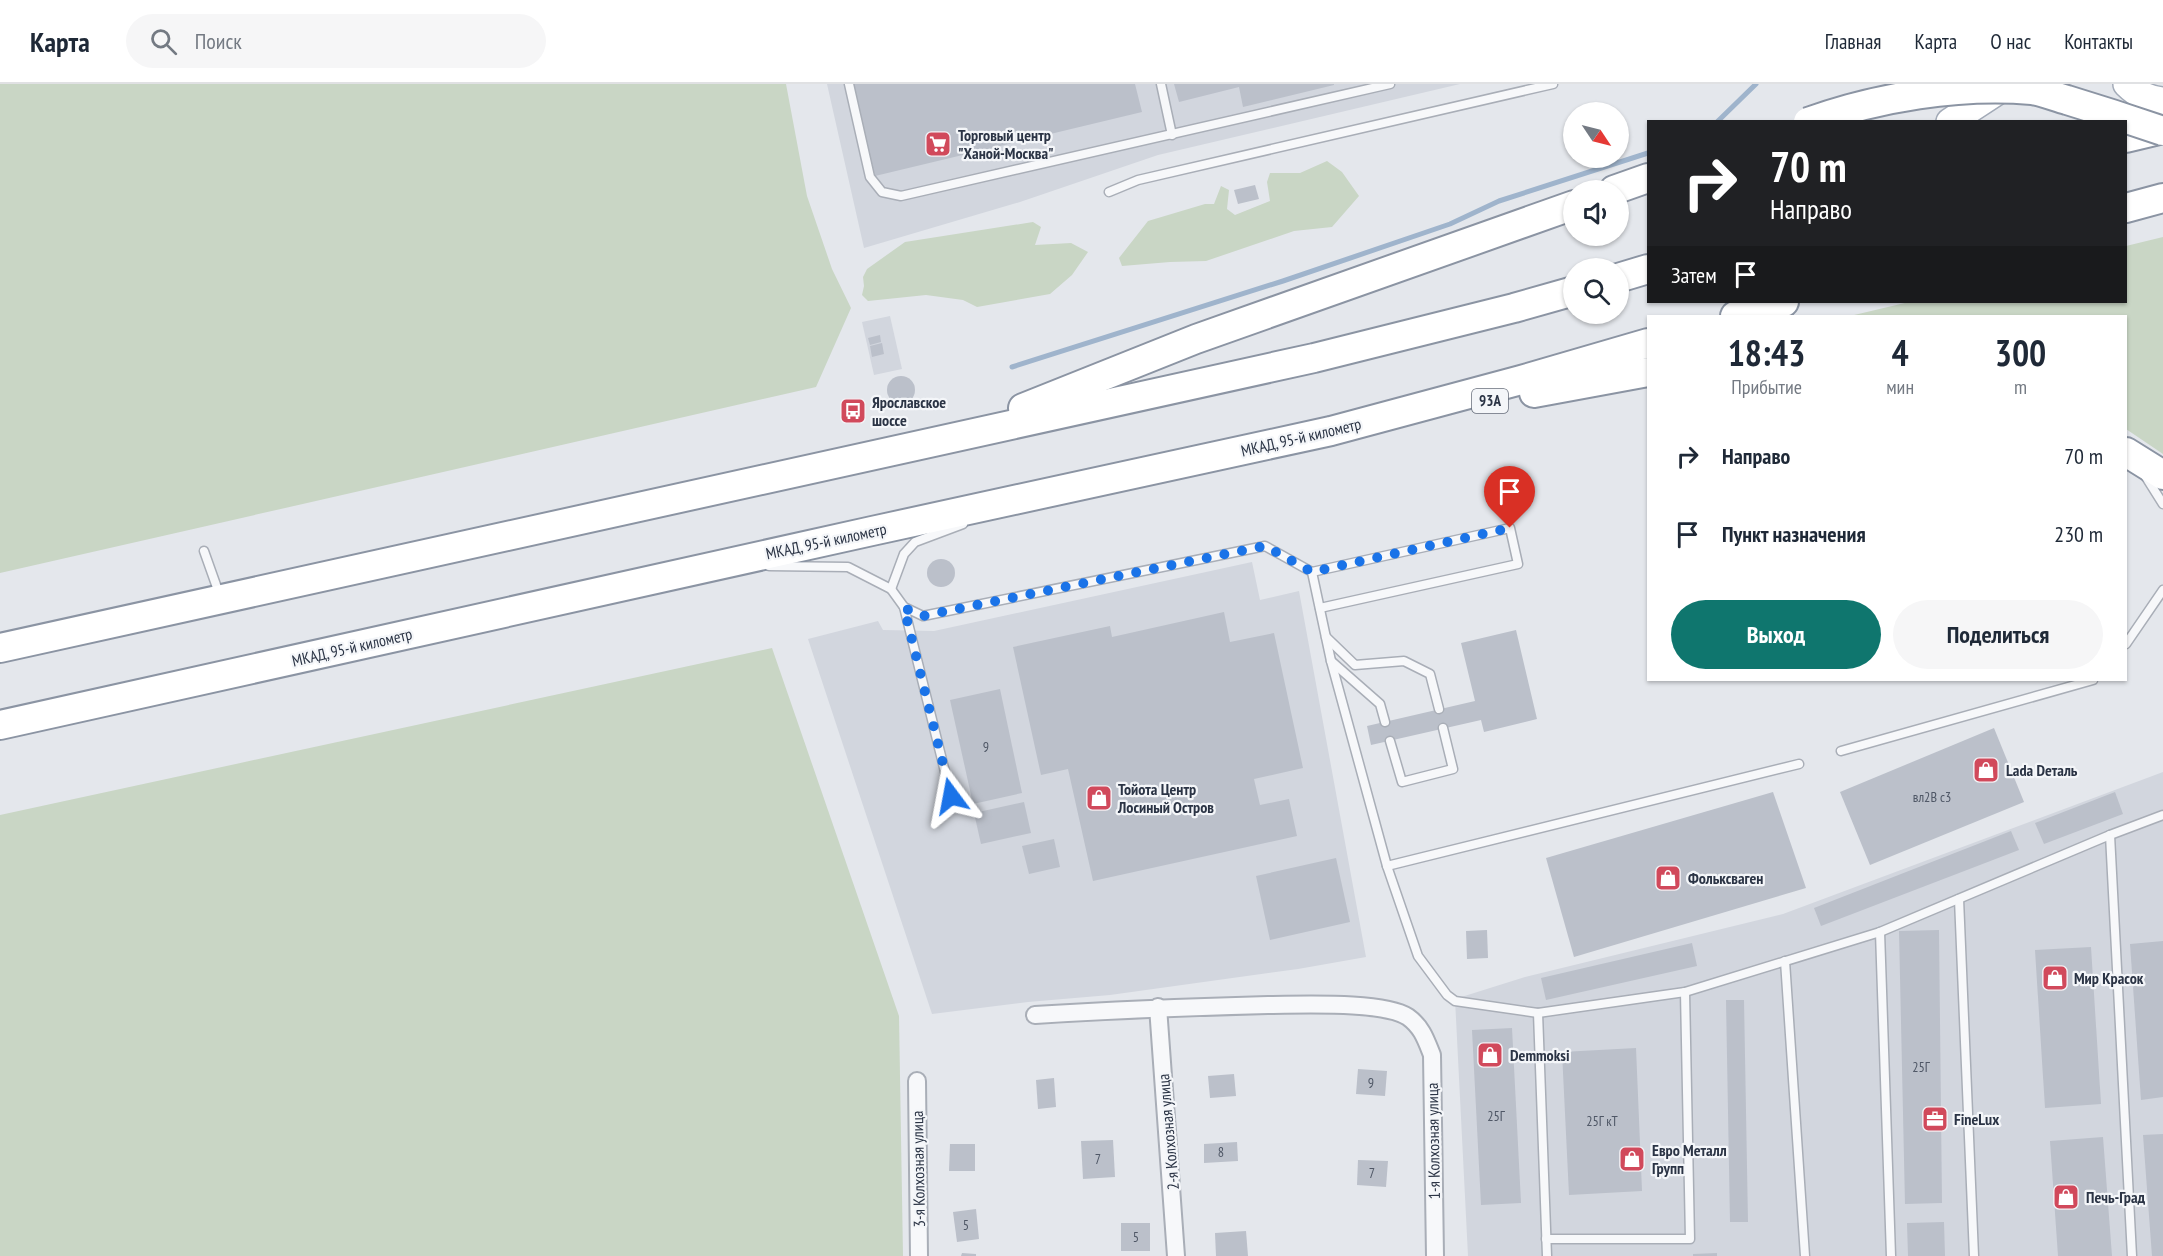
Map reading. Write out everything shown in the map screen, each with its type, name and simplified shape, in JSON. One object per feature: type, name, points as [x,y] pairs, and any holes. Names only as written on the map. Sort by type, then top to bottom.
[{"type":"highway","points":[[1814,120],[1906,93],[1977,87],[2032,90],[2163,130]]},
{"type":"highway","points":[[2127,138],[2163,130]]},
{"type":"highway","points":[[1629,185],[1647,178]]},
{"type":"highway","points":[[2127,208],[2163,198]]},
{"type":"highway","points":[[949,438],[1196,339],[1563,209]]},
{"type":"highway","points":[[1629,275],[1647,269]]},
{"type":"highway","points":[[0,648],[1314,358],[1563,294]]},
{"type":"highway","points":[[1738,315],[1780,303]]},
{"type":"highway","name":"МКАД, 95-й километр","points":[[0,725],[1331,431],[1647,343]]},
{"type":"highway","name":"93A","points":[[1331,431],[1647,372]]},
{"type":"highway","points":[[2130,455],[2162,474]]},
{"type":"main road","points":[[2127,84],[2151,100],[2163,101]]},
{"type":"main road","points":[[1953,120],[2006,85]]},
{"type":"street","name":"1-я Колхозная улица","points":[[1158,1007],[1334,1004],[1388,1010],[1407,1016],[1421,1028],[1432,1055],[1435,1256]]},
{"type":"street","points":[[1035,1015],[1158,1007]]},
{"type":"street","name":"2-я Колхозная улица","points":[[1158,1007],[1176,1256]]},
{"type":"street","name":"3-я Колхозная улица","points":[[917,1081],[919,1256]]},
{"type":"lane","points":[[849,84],[870,177],[882,192],[901,196],[1390,84]]},
{"type":"lane","points":[[1161,84],[1172,135]]},
{"type":"lane","points":[[1108,192],[1138,180],[1553,84]]},
{"type":"lane","points":[[2130,455],[2163,504]]},
{"type":"lane","points":[[989,515],[1048,493]]},
{"type":"lane","points":[[891,589],[904,554],[915,542],[968,523]]},
{"type":"lane","points":[[904,608],[923,616],[1265,546],[1312,572],[1510,528],[1518,564],[1320,608]]},
{"type":"lane","points":[[204,551],[221,599]]},
{"type":"lane","points":[[688,572],[746,566],[848,567],[891,589],[904,608],[951,796]]},
{"type":"lane","points":[[1312,572],[1331,662],[1387,866],[1418,956],[1447,995],[1455,1001],[1538,1013],[1685,992],[1880,932],[2163,815]]},
{"type":"lane","points":[[2127,643],[2163,590]]},
{"type":"lane","points":[[1326,637],[1356,665],[1404,661],[1430,674],[1439,709]]},
{"type":"lane","points":[[1331,662],[1380,704],[1385,722]]},
{"type":"lane","points":[[1841,751],[2088,681]]},
{"type":"lane","points":[[1390,741],[1402,782],[1453,769],[1443,728]]},
{"type":"lane","points":[[1387,866],[1799,764]]},
{"type":"lane","points":[[2110,835],[2132,1256]]},
{"type":"lane","points":[[1959,899],[1974,1256]]},
{"type":"lane","points":[[1880,932],[1891,1256]]},
{"type":"lane","points":[[1785,961],[1805,1256]]},
{"type":"lane","points":[[1546,1239],[1690,1239],[1685,992]]},
{"type":"lane","points":[[1538,1013],[1547,1256]]},
{"type":"shaded area","points":[[827,84],[1460,84],[1158,155],[1020,202],[864,248]]},
{"type":"shaded area","points":[[890,316],[902,369],[874,375],[862,322]]},
{"type":"shaded area","name":"Тойота Центр Лосиный Остров","points":[[1252,562],[1260,600],[1299,591],[1366,957],[1298,969],[1110,995],[932,1014],[808,639],[878,621],[883,630],[934,631]]},
{"type":"shaded area","points":[[2163,772],[2163,1256],[1468,1256],[1455,999],[1525,977],[1783,914]]},
{"type":"green space","points":[[0,84],[786,84],[807,196],[832,269],[851,308],[816,387],[0,573]]},
{"type":"green space","points":[[1327,161],[1342,172],[1359,196],[1332,227],[1294,231],[1206,261],[1122,266],[1119,258],[1148,221],[1205,204],[1214,204],[1221,186],[1229,190],[1227,209],[1235,215],[1270,201],[1267,182],[1270,173],[1300,173]]},
{"type":"green space","points":[[1033,222],[1041,227],[1035,245],[1071,243],[1088,252],[1072,275],[1050,294],[977,307],[963,300],[926,295],[868,301],[862,295],[863,277],[867,269],[905,242]]},
{"type":"green space","points":[[2163,237],[2163,454],[2127,430],[2127,315],[1854,315],[1905,303],[2127,303],[2127,246]]},
{"type":"green space","points":[[772,648],[899,1016],[903,1256],[0,1256],[0,815]]},
{"type":"building","name":"Торговый центр \"Ханой-Москва\"","points":[[853,84],[1135,84],[1142,112],[875,176]]},
{"type":"building","points":[[1174,84],[1334,85],[1243,107],[1239,87],[1179,102]]},
{"type":"building","points":[[1255,185],[1259,199],[1238,204],[1234,190]]},
{"type":"building","points":[[880,335],[881,342],[870,345],[868,338]]},
{"type":"building","points":[[882,343],[884,354],[872,357],[870,346]]},
{"type":"building","points":[[901,376],[911,380],[915,390],[911,400],[901,404],[891,400],[887,390],[891,380]]},
{"type":"building","points":[[941,559],[951,563],[955,573],[951,583],[941,587],[931,583],[927,573],[931,563]]},
{"type":"building","points":[[1224,612],[1230,642],[1274,633],[1303,768],[1254,779],[1260,805],[1289,799],[1297,836],[1093,881],[1068,769],[1041,775],[1013,647],[1110,626],[1112,637]]},
{"type":"building","points":[[1516,630],[1537,719],[1484,732],[1481,720],[1371,745],[1367,726],[1475,701],[1461,643]]},
{"type":"building","points":[[1000,689],[1022,793],[973,804],[950,700]]},
{"type":"building","points":[[1994,728],[2024,802],[1870,865],[1840,792]]},
{"type":"building","points":[[1773,792],[1806,888],[1574,957],[1546,858]]},
{"type":"building","points":[[2115,792],[2123,814],[2044,844],[2035,823]]},
{"type":"building","points":[[1024,802],[1031,833],[981,844],[974,813]]},
{"type":"building","points":[[2011,831],[2019,850],[1821,926],[1814,908]]},
{"type":"building","points":[[1054,839],[1060,867],[1029,874],[1022,846]]},
{"type":"building","points":[[1336,858],[1350,922],[1270,940],[1256,876]]},
{"type":"building","points":[[1487,930],[1488,958],[1467,959],[1466,931]]},
{"type":"building","points":[[1939,930],[1942,1203],[1905,1204],[1899,931]]},
{"type":"building","points":[[2163,941],[2163,1097],[2141,1100],[2130,944]]},
{"type":"building","points":[[1692,943],[1697,966],[1546,1000],[1541,978]]},
{"type":"building","points":[[2091,947],[2101,1104],[2045,1108],[2035,950]]},
{"type":"building","points":[[1726,1000],[1744,1000],[1748,1222],[1730,1222]]},
{"type":"building","points":[[1512,1028],[1521,1203],[1481,1205],[1472,1030]]},
{"type":"building","points":[[1636,1048],[1642,1191],[1569,1195],[1562,1052]]},
{"type":"building","points":[[1358,1069],[1387,1071],[1385,1096],[1356,1094]]},
{"type":"building","points":[[1234,1074],[1236,1096],[1210,1098],[1208,1076]]},
{"type":"building","points":[[1054,1078],[1056,1107],[1038,1109],[1036,1080]]},
{"type":"building","points":[[2163,1134],[2163,1256],[2152,1256],[2143,1135]]},
{"type":"building","points":[[2103,1137],[2112,1256],[2058,1256],[2050,1141]]},
{"type":"building","points":[[1113,1140],[1115,1177],[1083,1179],[1081,1141]]},
{"type":"building","points":[[1237,1142],[1238,1161],[1204,1163],[1204,1144]]},
{"type":"building","points":[[950,1144],[975,1144],[975,1171],[949,1171]]},
{"type":"building","points":[[1358,1160],[1388,1161],[1386,1187],[1357,1185]]},
{"type":"building","points":[[976,1209],[979,1239],[957,1242],[953,1212]]},
{"type":"building","points":[[1944,1222],[1945,1256],[1908,1256],[1907,1223]]},
{"type":"building","points":[[1121,1223],[1150,1223],[1150,1251],[1121,1251]]},
{"type":"building","points":[[1246,1231],[1248,1256],[1216,1256],[1215,1233]]},
{"type":"building","points":[[962,1253],[976,1254],[976,1256],[961,1256]]},
{"type":"building","points":[[1717,1253],[1717,1256],[1693,1256],[1693,1254]]},
{"type":"waterway","points":[[1719,120],[1756,84]]},
{"type":"waterway","points":[[1012,367],[1283,281],[1450,224],[1499,201],[1647,153]]},
{"type":"place","name":"Торговый центр \"Ханой-Москва\"","points":[[938,144]]},
{"type":"place","name":"Ярославское шоссе","points":[[853,411]]},
{"type":"place","name":"Lada Dеталь","points":[[1986,770]]},
{"type":"place","name":"Тойота Центр Лосиный Остров","points":[[1099,798]]},
{"type":"place","name":"Фольксваген","points":[[1668,878]]},
{"type":"place","name":"Мир Красок","points":[[2055,978]]},
{"type":"place","name":"Demmoksi","points":[[1490,1055]]},
{"type":"place","name":"FineLux","points":[[1935,1119]]},
{"type":"place","name":"Евро Металл Групп","points":[[1632,1159]]},
{"type":"place","name":"Печь-Град","points":[[2066,1197]]},
{"type":"route","points":[[951,796],[912,631],[904,608],[923,616],[1265,546],[1312,572],[1510,528]]}]
